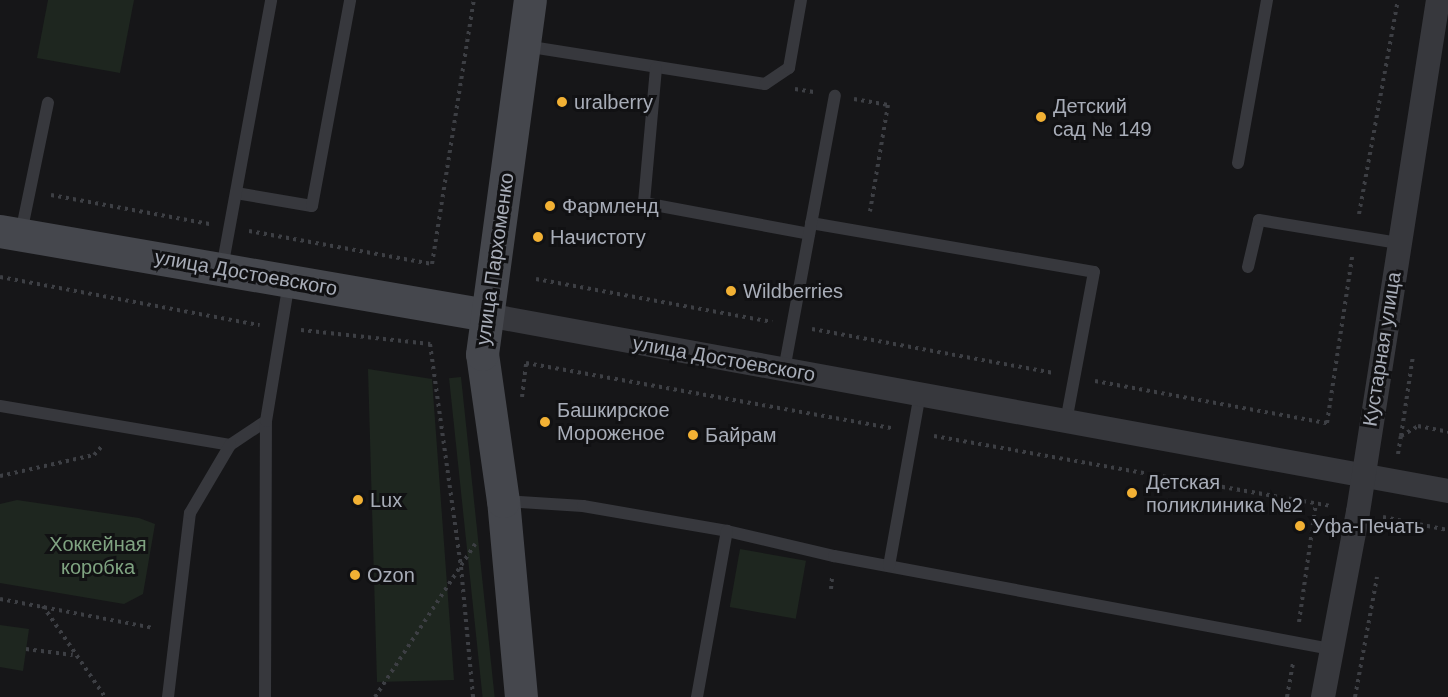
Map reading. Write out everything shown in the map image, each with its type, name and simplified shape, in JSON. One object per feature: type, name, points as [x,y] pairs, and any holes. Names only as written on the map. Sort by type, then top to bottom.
[{"type":"street","name":"улица Пархоменко","points":[[521,697],[503,501],[482,354],[530,0]]},
{"type":"street","name":"Кустарная улица","points":[[1323,697],[1358,512],[1398,243],[1438,0]]},
{"type":"street","name":"улица Достоевского","points":[[11,232],[487,315],[1448,491]]},
{"type":"lane","points":[[222,269],[271,0]]},
{"type":"lane","points":[[236,193],[312,206],[350,0]]},
{"type":"lane","points":[[524,46],[758,84],[772,80],[789,68],[801,0]]},
{"type":"lane","points":[[1238,163],[1268,0]]},
{"type":"lane","points":[[656,68],[644,203],[1094,272],[1066,421]]},
{"type":"lane","points":[[784,370],[835,96]]},
{"type":"lane","points":[[11,232],[48,103]]},
{"type":"lane","points":[[1248,267],[1258,220],[1398,243]]},
{"type":"lane","points":[[265,697],[266,422],[289,281]]},
{"type":"lane","points":[[890,566],[920,394]]},
{"type":"lane","points":[[0,406],[230,445]]},
{"type":"lane","points":[[168,697],[189,513],[230,445],[266,422]]},
{"type":"lane","points":[[503,501],[583,506],[727,531],[890,566],[1331,649]]},
{"type":"lane","points":[[697,697],[727,531]]},
{"type":"path","points":[[432,264],[474,0]]},
{"type":"path","points":[[537,279],[1327,423],[1355,236],[1398,0]]},
{"type":"path","points":[[0,277],[281,328],[430,344],[461,567],[473,697]]},
{"type":"path","points":[[0,476],[94,455],[120,426]]},
{"type":"path","points":[[375,697],[503,501]]},
{"type":"path","points":[[1287,697],[1316,502]]},
{"type":"path","points":[[1358,512],[1448,530]]},
{"type":"path","points":[[1385,529],[1387,518]]},
{"type":"path","points":[[1355,697],[1377,574]]},
{"type":"path","points":[[0,599],[176,632]]},
{"type":"path","points":[[42,606],[105,697]]},
{"type":"path","points":[[26,649],[74,655]]},
{"type":"green space","points":[[48,0],[134,0],[120,73],[37,58]]},
{"type":"green space","points":[[368,369],[432,379],[454,680],[377,682]]},
{"type":"green space","points":[[461,377],[495,697],[483,697],[449,378]]},
{"type":"green space","name":"Хоккейная коробка","points":[[17,500],[139,518],[155,524],[143,594],[124,604],[0,583],[0,504]]},
{"type":"green space","points":[[740,549],[806,561],[796,619],[730,607]]},
{"type":"green space","points":[[0,625],[29,629],[23,671],[0,667]]},
{"type":"place","name":"uralberry","points":[[562,102]]},
{"type":"place","name":"Детский сад № 149","points":[[1041,117]]},
{"type":"place","name":"Фармленд","points":[[550,206]]},
{"type":"place","name":"Начистоту","points":[[538,237]]},
{"type":"place","name":"Wildberries","points":[[731,291]]},
{"type":"place","name":"Башкирское Мороженое","points":[[545,422]]},
{"type":"place","name":"Байрам","points":[[693,435]]},
{"type":"place","name":"Детская поликлиника №2","points":[[1132,493]]},
{"type":"place","name":"Lux","points":[[358,500]]},
{"type":"place","name":"Уфа-Печать","points":[[1300,526]]},
{"type":"place","name":"Ozon","points":[[355,575]]}]
